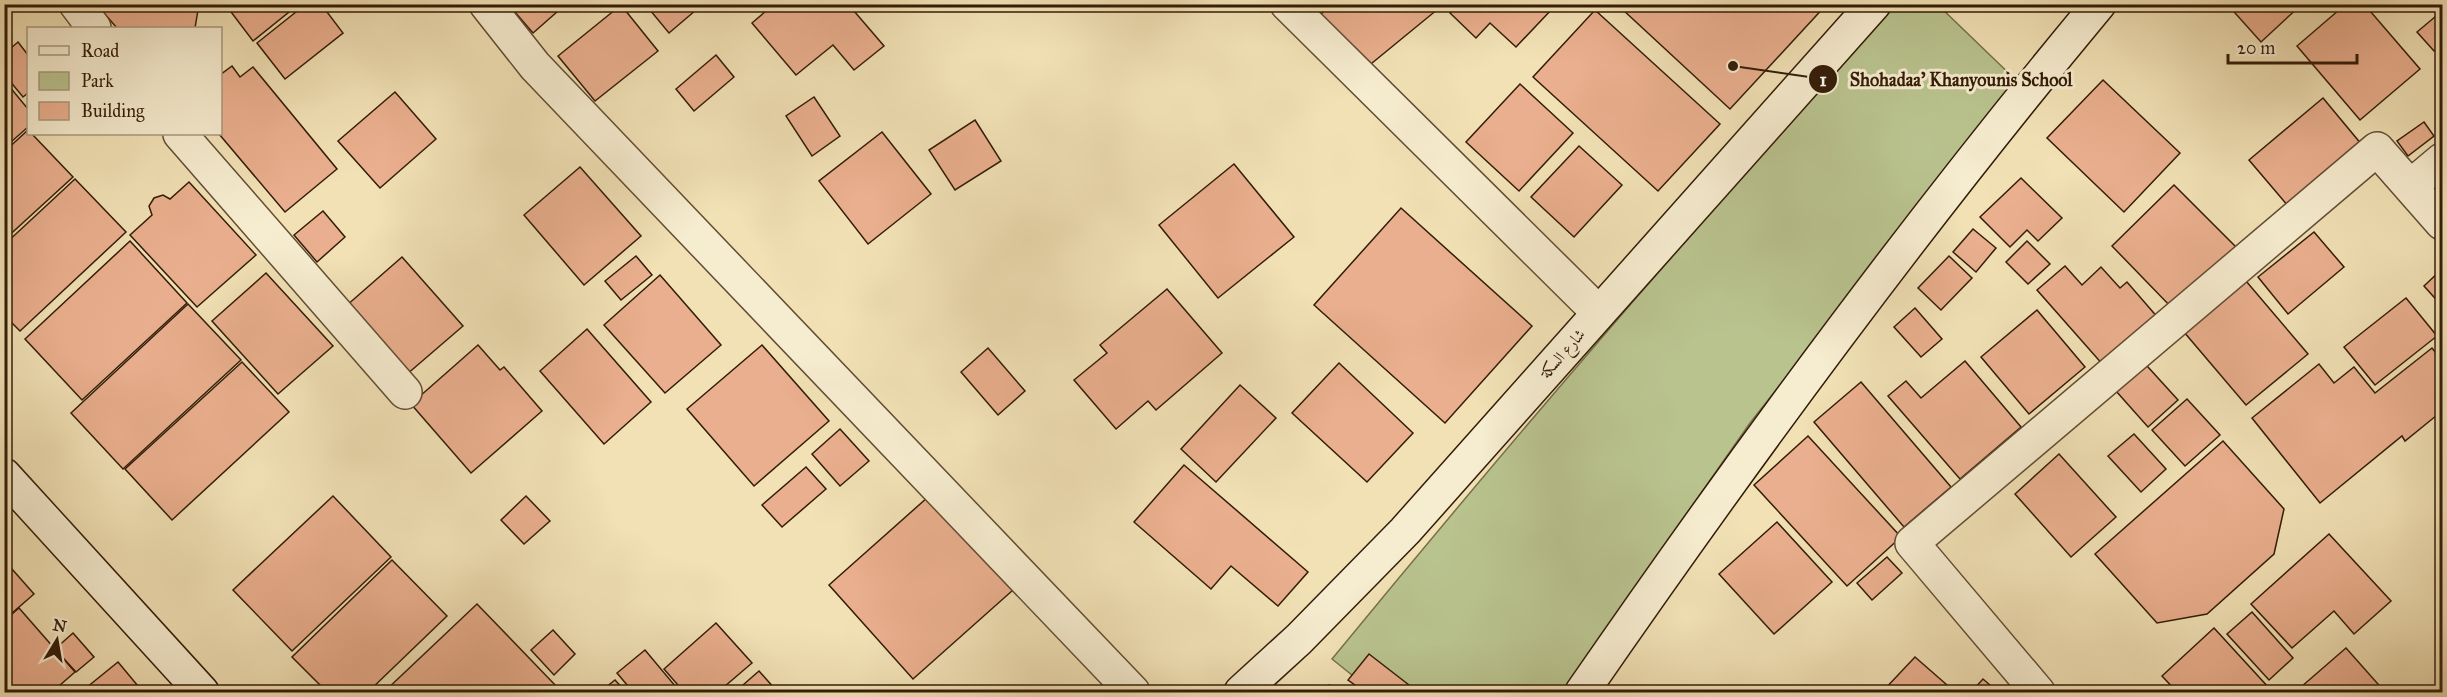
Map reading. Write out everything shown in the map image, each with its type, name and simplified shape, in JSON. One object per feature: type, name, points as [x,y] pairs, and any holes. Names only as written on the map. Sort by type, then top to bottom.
[{"type":"street","points":[[76,4],[93,27]]},
{"type":"street","points":[[486,4],[535,66],[1133,693]]},
{"type":"street","points":[[1287,4],[1598,312]]},
{"type":"street","name":"شارع السكة","points":[[1241,693],[1299,639],[1405,531],[1875,4]]},
{"type":"street","points":[[1582,693],[1799,386],[2003,120],[2099,4]]},
{"type":"street","points":[[181,135],[405,392]]},
{"type":"street","points":[[2038,693],[1912,543],[2377,149],[2442,223]]},
{"type":"street","points":[[2410,186],[2442,160]]},
{"type":"street","points":[[4,475],[202,693]]},
{"type":"green space","points":[[1896,5],[1938,5],[2019,83],[1750,423],[1562,692],[1373,692],[1332,659],[1610,328]]},
{"type":"building","points":[[4,4],[15,4],[4,14]]},
{"type":"building","points":[[199,4],[195,27],[116,27],[97,5]]},
{"type":"building","points":[[225,4],[299,4],[253,41]]},
{"type":"building","points":[[306,4],[321,4],[343,33],[285,79],[257,43]]},
{"type":"building","points":[[508,4],[566,4],[533,33]]},
{"type":"building","points":[[645,4],[703,4],[669,33]]},
{"type":"building","points":[[774,4],[848,4],[884,46],[854,70],[833,45],[796,75],[752,23]]},
{"type":"building","points":[[1332,4],[1434,4],[1438,9],[1366,68],[1321,14]]},
{"type":"building","points":[[1458,4],[1547,4],[1552,9],[1516,47],[1490,23],[1476,38],[1450,13]]},
{"type":"building","points":[[1627,4],[1827,4],[1730,109],[1622,9]]},
{"type":"building","points":[[2227,4],[2302,4],[2261,42]]},
{"type":"building","points":[[2346,4],[2364,4],[2420,69],[2360,120],[2297,46]]},
{"type":"building","points":[[621,5],[658,51],[595,101],[558,56]]},
{"type":"building","points":[[1595,10],[1720,124],[1658,191],[1533,77]]},
{"type":"building","points":[[2442,11],[2442,44],[2434,51],[2417,32]]},
{"type":"building","points":[[18,42],[27,54],[27,94],[23,97],[4,74],[4,54]]},
{"type":"building","points":[[716,55],[734,77],[694,111],[676,89]]},
{"type":"building","points":[[232,66],[240,77],[253,67],[337,169],[285,212],[220,135],[222,135],[222,74]]},
{"type":"building","points":[[4,80],[27,108],[27,128],[11,142],[4,134]]},
{"type":"building","points":[[2103,80],[2180,153],[2124,212],[2047,138]]},
{"type":"building","points":[[1520,84],[1573,133],[1519,191],[1466,142]]},
{"type":"building","points":[[395,92],[436,139],[380,188],[338,141]]},
{"type":"building","points":[[814,97],[840,136],[812,156],[786,116]]},
{"type":"building","points":[[2323,98],[2362,145],[2289,207],[2249,160]]},
{"type":"building","points":[[975,120],[1001,161],[955,190],[929,150]]},
{"type":"building","points":[[2424,122],[2434,136],[2408,156],[2397,141]]},
{"type":"building","points":[[27,131],[27,135],[33,135],[73,177],[4,240],[4,152]]},
{"type":"building","points":[[882,132],[931,194],[868,244],[819,181]]},
{"type":"building","points":[[1579,146],[1622,185],[1574,237],[1531,197]]},
{"type":"building","points":[[1234,164],[1294,237],[1218,298],[1159,225]]},
{"type":"building","points":[[580,167],[641,236],[584,285],[524,215]]},
{"type":"building","points":[[2021,178],[2062,218],[2038,241],[2027,230],[2010,247],[1980,217]]},
{"type":"building","points":[[75,179],[126,232],[20,331],[4,315],[4,245]]},
{"type":"building","points":[[189,182],[256,255],[197,307],[130,235],[152,215],[149,206],[154,198],[163,195],[170,199]]},
{"type":"building","points":[[2174,185],[2236,247],[2173,309],[2112,246]]},
{"type":"building","points":[[1401,208],[1532,326],[1445,423],[1314,305]]},
{"type":"building","points":[[323,211],[345,237],[317,262],[294,235]]},
{"type":"building","points":[[1973,229],[1996,248],[1976,272],[1953,252]]},
{"type":"building","points":[[2314,232],[2344,267],[2288,314],[2258,277]]},
{"type":"building","points":[[130,241],[187,303],[82,400],[25,339]]},
{"type":"building","points":[[2027,241],[2050,264],[2028,284],[2006,262]]},
{"type":"building","points":[[636,256],[652,275],[621,300],[605,281]]},
{"type":"building","points":[[1949,256],[1972,278],[1941,310],[1918,288]]},
{"type":"building","points":[[402,257],[463,326],[406,375],[346,306]]},
{"type":"building","points":[[2065,266],[2082,285],[2101,267],[2120,288],[2127,282],[2159,319],[2104,366],[2037,290]]},
{"type":"building","points":[[2442,269],[2442,306],[2424,286]]},
{"type":"building","points":[[266,273],[333,346],[278,394],[212,321]]},
{"type":"building","points":[[660,275],[721,345],[665,393],[604,325]]},
{"type":"building","points":[[2246,281],[2308,354],[2246,405],[2184,332]]},
{"type":"building","points":[[1167,289],[1222,353],[1156,410],[1148,401],[1116,429],[1074,380],[1107,353],[1100,345]]},
{"type":"building","points":[[2406,298],[2437,336],[2375,385],[2344,347]]},
{"type":"building","points":[[188,304],[241,360],[123,469],[71,413]]},
{"type":"building","points":[[1915,308],[1942,339],[1921,357],[1894,327]]},
{"type":"building","points":[[2037,310],[2085,367],[2029,414],[1981,357]]},
{"type":"building","points":[[587,329],[651,402],[604,444],[540,371]]},
{"type":"building","points":[[478,345],[500,370],[504,367],[542,411],[471,473],[411,404]]},
{"type":"building","points":[[762,345],[829,421],[754,486],[687,409]]},
{"type":"building","points":[[988,348],[1025,391],[998,415],[961,372]]},
{"type":"building","points":[[2432,348],[2442,361],[2442,411],[2405,441],[2402,436],[2320,503],[2252,418],[2319,364],[2334,383],[2354,367],[2375,393]]},
{"type":"building","points":[[2138,356],[2178,400],[2148,427],[2108,382]]},
{"type":"building","points":[[1965,361],[2021,427],[1960,479],[1888,396],[1906,381],[1921,398]]},
{"type":"building","points":[[242,362],[289,412],[172,520],[125,469]]},
{"type":"building","points":[[1339,363],[1413,433],[1367,482],[1292,413]]},
{"type":"building","points":[[1861,382],[1951,487],[1904,527],[1814,422]]},
{"type":"building","points":[[1240,385],[1276,418],[1216,482],[1181,449]]},
{"type":"building","points":[[2187,399],[2220,435],[2185,466],[2152,430]]},
{"type":"building","points":[[840,429],[869,461],[840,486],[812,454]]},
{"type":"building","points":[[2134,434],[2166,469],[2141,492],[2108,456]]},
{"type":"building","points":[[1808,436],[1901,537],[1847,586],[1754,485]]},
{"type":"building","points":[[2223,441],[2284,509],[2274,554],[2207,614],[2157,623],[2095,554]]},
{"type":"building","points":[[2059,454],[2116,517],[2071,557],[2015,494]]},
{"type":"building","points":[[1184,465],[1308,572],[1278,606],[1231,566],[1211,589],[1134,522]]},
{"type":"building","points":[[806,467],[826,489],[782,527],[762,505]]},
{"type":"building","points":[[333,496],[391,557],[292,651],[233,590]]},
{"type":"building","points":[[526,496],[550,521],[524,544],[501,520]]},
{"type":"building","points":[[928,497],[1013,590],[913,679],[829,585]]},
{"type":"building","points":[[1777,522],[1832,582],[1774,634],[1719,574]]},
{"type":"building","points":[[2329,534],[2391,601],[2354,634],[2334,611],[2292,648],[2251,604]]},
{"type":"building","points":[[1887,557],[1902,573],[1872,600],[1857,583]]},
{"type":"building","points":[[4,560],[34,594],[4,620]]},
{"type":"building","points":[[392,560],[447,616],[368,692],[327,692],[292,657]]},
{"type":"building","points":[[477,604],[560,690],[557,692],[384,692]]},
{"type":"building","points":[[19,608],[75,672],[52,692],[4,692],[4,621]]},
{"type":"building","points":[[2252,612],[2293,658],[2269,680],[2227,634]]},
{"type":"building","points":[[716,623],[752,663],[718,692],[684,692],[664,669]]},
{"type":"building","points":[[2214,628],[2269,688],[2264,692],[2177,692],[2162,676]]},
{"type":"building","points":[[553,630],[575,654],[554,675],[531,650]]},
{"type":"building","points":[[73,633],[94,657],[76,672],[55,649]]},
{"type":"building","points":[[2346,648],[2385,692],[2305,692],[2301,687]]},
{"type":"building","points":[[645,650],[676,687],[669,692],[633,692],[617,673]]},
{"type":"building","points":[[1369,654],[1418,692],[1365,692],[1348,680]]},
{"type":"building","points":[[1915,657],[1955,692],[1882,692]]},
{"type":"building","points":[[118,662],[143,692],[81,692]]},
{"type":"building","points":[[759,671],[775,689],[771,692],[735,692]]},
{"type":"building","points":[[1983,679],[1998,692],[1971,692]]},
{"type":"building","points":[[615,680],[626,692],[600,692]]},
{"type":"building","points":[[1329,685],[1337,692],[1322,692]]},
{"type":"place","name":"Shohadaa' Khanyounis School","points":[[1733,66]]}]
